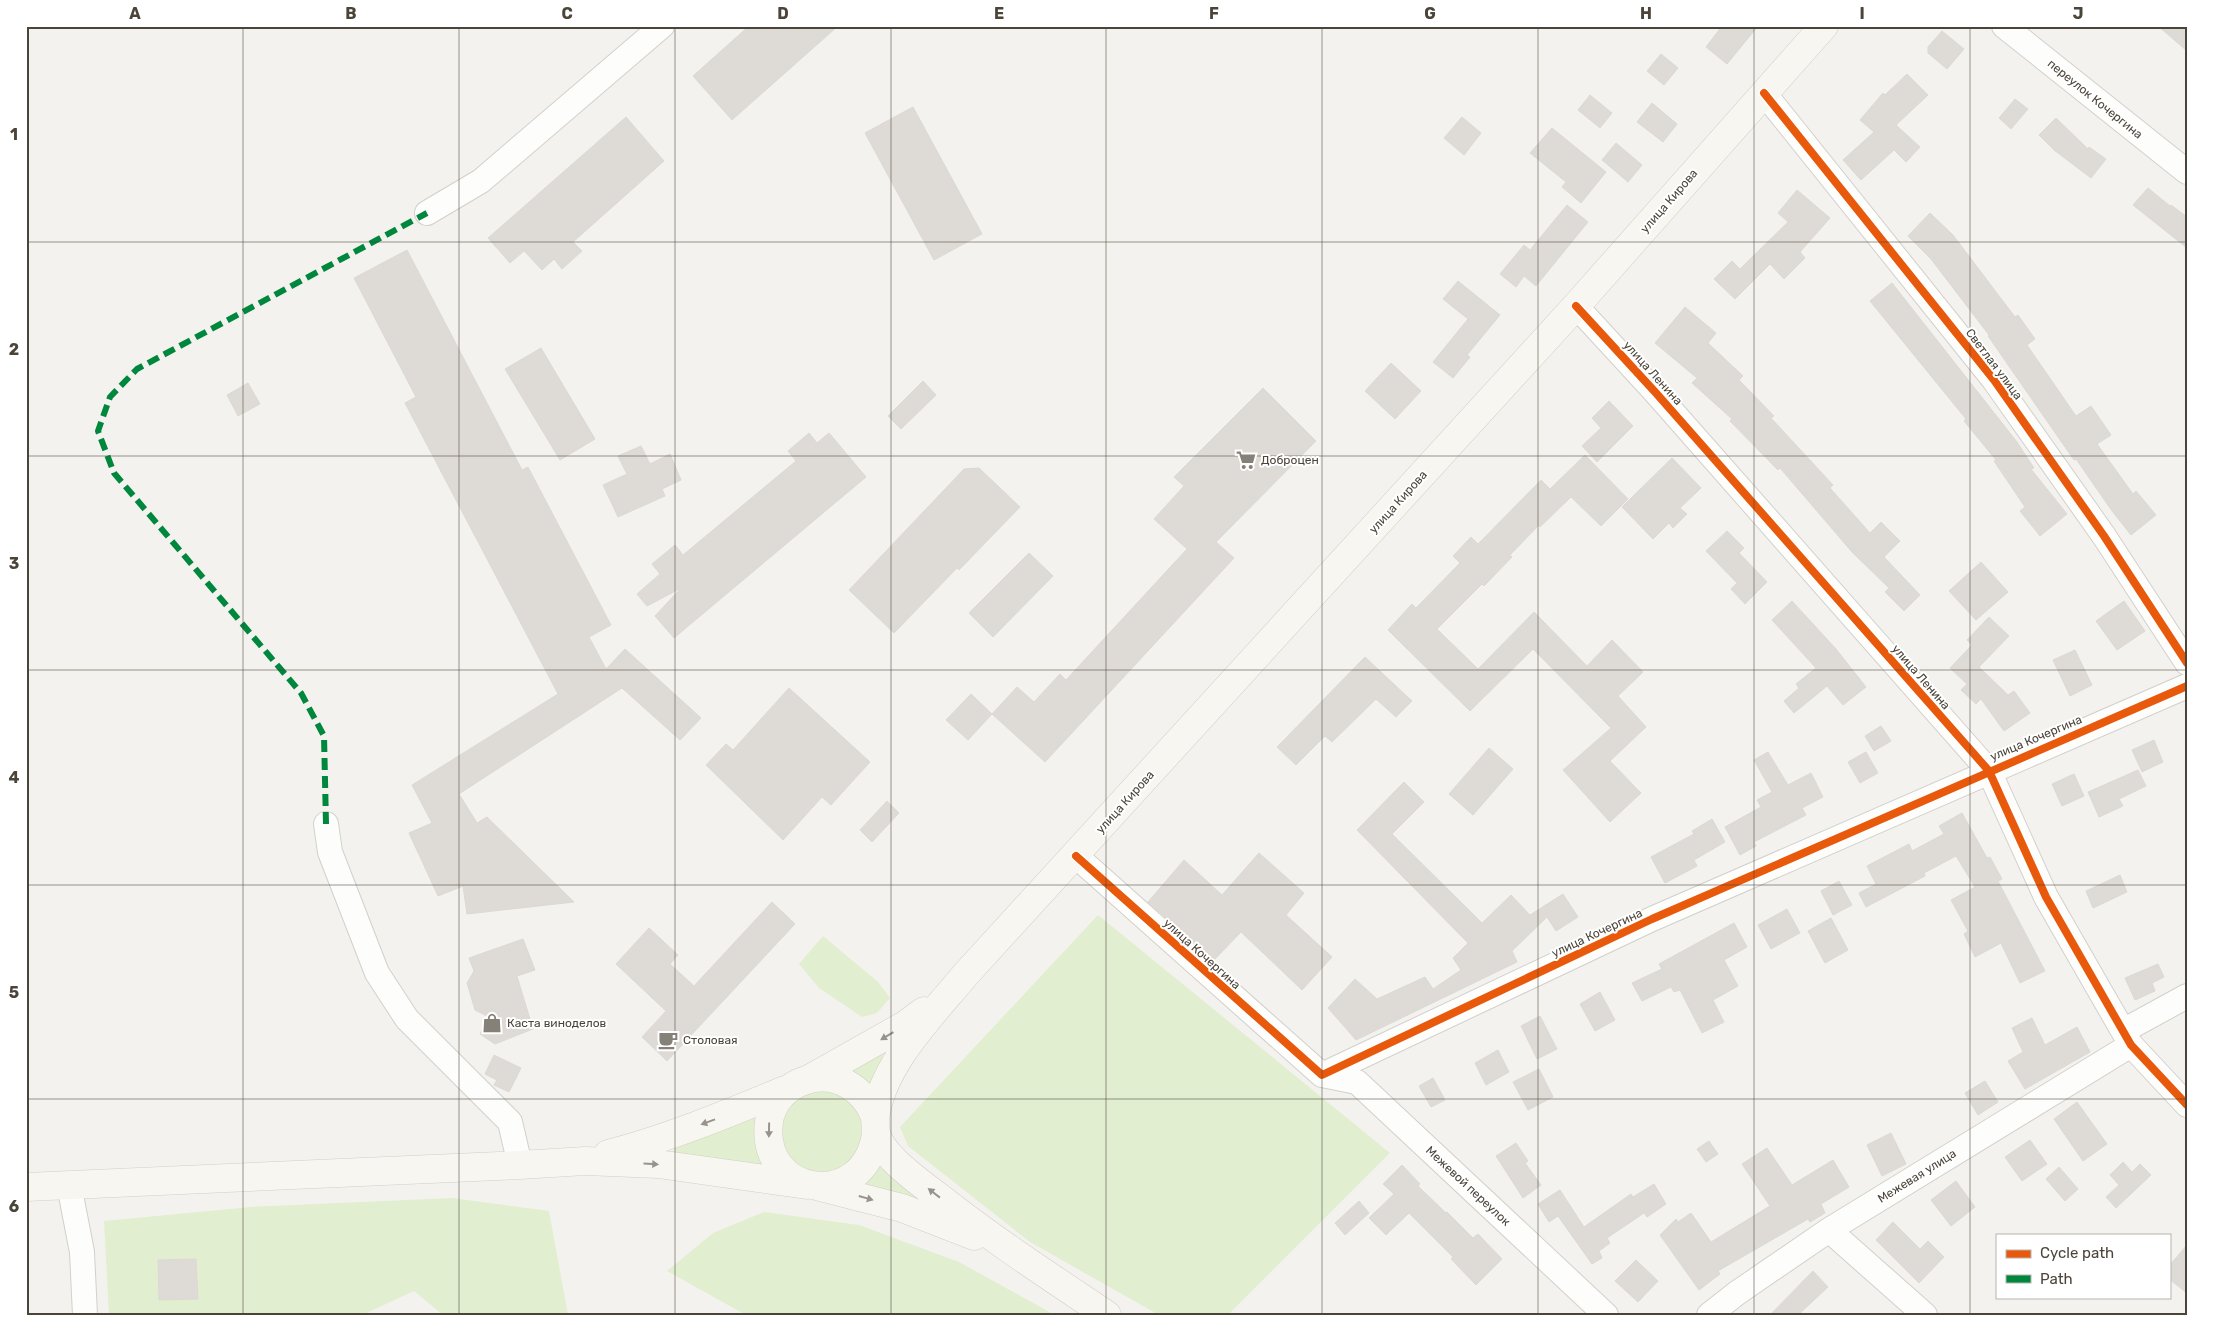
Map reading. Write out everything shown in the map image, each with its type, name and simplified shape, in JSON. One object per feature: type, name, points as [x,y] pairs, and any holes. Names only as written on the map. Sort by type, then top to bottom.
[{"type":"main road","name":"улица Кирова","points":[[966,974],[1076,856],[1576,306],[1824,26]]},
{"type":"main road","points":[[585,1161],[647,1144],[717,1119],[811,1078],[905,1025],[935,1003],[966,974]]},
{"type":"main road","points":[[786,1090],[775,1105],[769,1120],[768,1136],[772,1154],[780,1167],[790,1176],[813,1185],[837,1184],[854,1176],[867,1162],[874,1147],[876,1108],[883,1088],[896,1064],[912,1040],[966,974]]},
{"type":"main road","points":[[811,1078],[832,1078],[846,1083],[860,1093],[872,1110],[882,1146],[894,1160],[963,1215],[1107,1315]]},
{"type":"main road","points":[[26,1187],[520,1166],[585,1161],[658,1164],[813,1185],[902,1208],[955,1227],[1030,1263]]},
{"type":"street","points":[[427,213],[481,180],[662,26]]},
{"type":"street","name":"переулок Кочергина","points":[[2004,26],[2187,172]]},
{"type":"street","name":"Светлая улица","points":[[1764,93],[1994,380],[2104,536],[2187,663]]},
{"type":"street","name":"улица Ленина","points":[[1576,306],[1662,400],[1989,770],[2046,897],[2127,1038],[2187,1105]]},
{"type":"street","name":"улица Кочергина","points":[[1076,856],[1322,1075],[1661,915],[1989,770],[2187,686]]},
{"type":"street","points":[[326,824],[330,852],[377,974],[407,1019],[510,1122],[520,1166]]},
{"type":"street","name":"Межевая улица","points":[[1709,1315],[1737,1293],[1829,1230],[2127,1038],[2187,996]]},
{"type":"street","name":"Межевой переулок","points":[[1322,1075],[1356,1082],[1606,1315]]},
{"type":"street","points":[[69,1185],[82,1252],[85,1315]]},
{"type":"street","points":[[1829,1230],[1924,1315]]},
{"type":"green space","points":[[1098,915],[1390,1153],[1228,1315],[1159,1315],[1030,1242],[908,1146],[900,1127]]},
{"type":"green space","points":[[823,936],[878,982],[890,998],[877,1013],[862,1017],[819,988],[799,964]]},
{"type":"green space","points":[[884,1052],[871,1093],[847,1073]]},
{"type":"green space","points":[[810,1090],[842,1093],[862,1114],[864,1143],[848,1166],[820,1174],[797,1166],[783,1149],[780,1122],[791,1102]]},
{"type":"green space","points":[[762,1115],[767,1165],[677,1158],[671,1154],[676,1148]]},
{"type":"green space","points":[[881,1155],[931,1207],[850,1184]]},
{"type":"green space","points":[[452,1198],[549,1211],[568,1315],[443,1315],[414,1291],[362,1315],[109,1315],[104,1221],[251,1207]]},
{"type":"green space","points":[[764,1212],[859,1225],[959,1262],[1055,1315],[746,1315],[667,1271],[713,1233]]},
{"type":"building","points":[[749,26],[838,26],[732,120],[693,76]]},
{"type":"building","points":[[1722,26],[1758,26],[1727,64],[1706,47]]},
{"type":"building","points":[[2158,26],[2187,26],[2187,51]]},
{"type":"building","points":[[1942,31],[1964,49],[1947,69],[1928,53],[1928,47]]},
{"type":"building","points":[[1661,54],[1678,68],[1664,85],[1647,71]]},
{"type":"building","points":[[1907,74],[1928,95],[1896,125],[1920,147],[1906,162],[1894,150],[1861,180],[1843,160],[1874,132],[1860,120],[1883,93],[1885,95]]},
{"type":"building","points":[[1590,95],[1612,113],[1600,128],[1578,110]]},
{"type":"building","points":[[2015,99],[2028,109],[2011,129],[1999,118]]},
{"type":"building","points":[[1652,103],[1677,124],[1663,142],[1637,122]]},
{"type":"building","points":[[913,107],[982,234],[934,260],[865,133]]},
{"type":"building","points":[[626,117],[664,161],[573,242],[582,251],[562,269],[554,259],[542,270],[524,251],[510,263],[488,238]]},
{"type":"building","points":[[1462,117],[1481,133],[1464,155],[1444,138]]},
{"type":"building","points":[[2056,118],[2088,149],[2089,147],[2106,159],[2091,178],[2054,150],[2039,135]]},
{"type":"building","points":[[1552,128],[1606,172],[1581,203],[1562,187],[1566,182],[1530,153]]},
{"type":"building","points":[[1616,143],[1642,165],[1628,182],[1602,160]]},
{"type":"building","points":[[2148,188],[2187,217],[2187,248],[2133,205]]},
{"type":"building","points":[[1797,190],[1830,218],[1800,252],[1805,258],[1784,279],[1770,264],[1735,299],[1714,279],[1732,261],[1740,269],[1788,222],[1778,213]]},
{"type":"building","points":[[1567,205],[1588,222],[1536,286],[1524,276],[1516,287],[1500,274],[1524,245],[1530,250]]},
{"type":"building","points":[[1930,213],[1953,235],[2015,317],[2018,315],[2035,339],[2027,345],[2076,416],[2091,406],[2111,435],[2097,444],[2133,494],[2136,491],[2156,515],[2131,535],[2076,459],[2074,460],[1989,335],[1931,259],[1908,236]]},
{"type":"building","points":[[407,250],[522,470],[528,467],[611,625],[589,637],[606,669],[625,649],[701,718],[680,740],[622,688],[459,794],[477,823],[487,817],[574,902],[467,914],[463,886],[438,896],[409,833],[432,823],[412,785],[558,694],[405,403],[416,397],[354,278]]},
{"type":"building","points":[[1458,281],[1500,315],[1467,355],[1470,357],[1453,378],[1433,362],[1468,319],[1443,299]]},
{"type":"building","points":[[1892,283],[2017,442],[2034,468],[2031,469],[2067,514],[2040,536],[2020,511],[2025,507],[1994,461],[1996,460],[1964,421],[1966,419],[1870,301]]},
{"type":"building","points":[[1685,307],[1716,333],[1708,343],[1743,376],[1739,380],[1774,416],[1771,418],[1833,485],[1830,488],[1870,533],[1881,522],[1900,541],[1884,557],[1920,595],[1904,611],[1885,592],[1889,588],[1852,552],[1780,468],[1778,470],[1730,421],[1732,419],[1692,383],[1697,378],[1655,343]]},
{"type":"building","points":[[541,348],[595,439],[560,460],[505,369]]},
{"type":"building","points":[[1391,363],[1421,391],[1395,419],[1365,391]]},
{"type":"building","points":[[923,381],[936,395],[901,429],[888,416]]},
{"type":"building","points":[[248,383],[260,404],[238,416],[227,395]]},
{"type":"building","points":[[1263,388],[1316,441],[1216,542],[1234,558],[1045,762],[992,714],[1017,687],[1034,702],[1060,674],[1066,680],[1187,549],[1154,519],[1184,486],[1174,477]]},
{"type":"building","points":[[1609,401],[1633,426],[1597,462],[1582,446],[1601,428],[1592,418]]},
{"type":"building","points":[[809,433],[817,443],[829,433],[866,477],[674,638],[655,616],[681,588],[647,606],[637,594],[660,574],[652,564],[675,545],[683,555],[796,461],[788,451]]},
{"type":"building","points":[[641,446],[650,464],[670,454],[681,480],[662,489],[665,496],[618,517],[603,485],[627,474],[618,456]]},
{"type":"building","points":[[1585,455],[1628,499],[1601,526],[1571,497],[1540,527],[1539,525],[1484,586],[1482,584],[1437,629],[1478,669],[1534,612],[1587,666],[1612,640],[1643,672],[1618,696],[1646,727],[1610,761],[1641,793],[1610,822],[1563,770],[1611,728],[1533,649],[1470,711],[1388,630],[1412,604],[1416,608],[1460,563],[1453,556],[1471,537],[1478,544],[1541,480],[1550,489]]},
{"type":"building","points":[[1672,458],[1701,488],[1680,508],[1687,514],[1673,528],[1669,523],[1653,539],[1622,507]]},
{"type":"building","points":[[979,468],[1020,507],[894,633],[849,590],[964,469]]},
{"type":"building","points":[[1727,531],[1744,548],[1739,553],[1767,582],[1745,604],[1731,589],[1737,583],[1706,551]]},
{"type":"building","points":[[1029,553],[1053,576],[993,637],[969,613]]},
{"type":"building","points":[[1981,562],[2008,592],[1976,620],[1949,591]]},
{"type":"building","points":[[1792,601],[1836,649],[1866,687],[1843,705],[1827,686],[1794,713],[1784,701],[1799,688],[1796,684],[1816,668],[1772,620]]},
{"type":"building","points":[[2124,601],[2145,631],[2117,650],[2096,621]]},
{"type":"building","points":[[1989,617],[2009,636],[1979,667],[2008,695],[2014,691],[2030,713],[2004,731],[1981,699],[1976,704],[1961,690],[1967,684],[1950,668],[1972,645],[1967,640]]},
{"type":"building","points":[[2075,650],[2092,685],[2070,696],[2053,660]]},
{"type":"building","points":[[1365,657],[1412,701],[1396,717],[1376,699],[1332,742],[1325,736],[1296,765],[1277,747]]},
{"type":"building","points":[[789,688],[870,762],[831,805],[822,797],[783,840],[706,765],[726,744],[733,750]]},
{"type":"building","points":[[971,694],[992,714],[968,740],[946,720]]},
{"type":"building","points":[[1881,726],[1891,741],[1874,751],[1865,736]]},
{"type":"building","points":[[2154,740],[2163,762],[2142,772],[2132,750]]},
{"type":"building","points":[[1489,748],[1513,769],[1473,815],[1449,794]]},
{"type":"building","points":[[1768,752],[1788,785],[1811,773],[1823,797],[1802,808],[1806,815],[1754,842],[1756,846],[1740,855],[1725,827],[1761,807],[1757,800],[1772,792],[1754,760]]},
{"type":"building","points":[[1866,752],[1878,773],[1860,783],[1848,762]]},
{"type":"building","points":[[2138,770],[2146,786],[2119,799],[2123,806],[2099,817],[2088,792]]},
{"type":"building","points":[[2074,774],[2084,796],[2062,806],[2052,784]]},
{"type":"building","points":[[1404,782],[1424,802],[1392,834],[1482,923],[1511,895],[1530,915],[1563,894],[1578,917],[1556,931],[1547,917],[1512,951],[1517,962],[1356,1040],[1328,1008],[1355,979],[1377,999],[1425,977],[1433,989],[1461,970],[1453,958],[1468,943],[1357,830]]},
{"type":"building","points":[[887,801],[899,813],[872,842],[860,830]]},
{"type":"building","points":[[1962,813],[1987,858],[1990,857],[2002,879],[1998,881],[2045,971],[2020,983],[2001,943],[1975,957],[1964,934],[1968,931],[1951,900],[1975,887],[1956,856],[1924,873],[1925,876],[1866,907],[1859,893],[1876,884],[1867,866],[1909,844],[1912,851],[1944,834],[1939,826]]},
{"type":"building","points":[[1712,819],[1725,842],[1694,860],[1697,866],[1665,883],[1651,857],[1694,834],[1692,831]]},
{"type":"building","points":[[1259,853],[1304,893],[1286,915],[1332,957],[1302,990],[1241,932],[1214,960],[1148,902],[1184,860],[1222,895]]},
{"type":"building","points":[[2120,875],[2127,892],[2093,908],[2086,891]]},
{"type":"building","points":[[1839,881],[1852,905],[1833,915],[1821,891]]},
{"type":"building","points":[[772,902],[795,924],[667,1061],[642,1037],[666,1011],[616,964],[649,928],[678,955],[670,964],[694,986]]},
{"type":"building","points":[[1787,909],[1800,933],[1771,949],[1758,925]]},
{"type":"building","points":[[1831,918],[1848,950],[1825,963],[1808,931]]},
{"type":"building","points":[[1734,923],[1747,947],[1724,960],[1738,986],[1713,1000],[1724,1022],[1702,1033],[1680,990],[1674,992],[1671,987],[1642,1001],[1632,983],[1662,969],[1659,964]]},
{"type":"building","points":[[523,939],[535,970],[517,976],[533,1029],[495,1044],[480,1034],[489,1017],[475,1010],[467,983],[474,971],[469,958]]},
{"type":"building","points":[[2158,964],[2164,977],[2152,983],[2155,991],[2135,1000],[2125,978]]},
{"type":"building","points":[[1600,992],[1615,1020],[1595,1031],[1580,1004]]},
{"type":"building","points":[[1540,1016],[1557,1049],[1537,1059],[1521,1026]]},
{"type":"building","points":[[2032,1018],[2045,1045],[2077,1027],[2090,1052],[2025,1089],[2008,1061],[2023,1052],[2012,1028]]},
{"type":"building","points":[[1498,1050],[1509,1072],[1486,1085],[1475,1063]]},
{"type":"building","points":[[494,1055],[521,1068],[509,1092],[494,1085],[497,1080],[485,1074]]},
{"type":"building","points":[[1539,1069],[1553,1097],[1528,1110],[1513,1082]]},
{"type":"building","points":[[1433,1078],[1445,1100],[1431,1107],[1419,1086]]},
{"type":"building","points":[[1985,1081],[1998,1102],[1978,1115],[1965,1093]]},
{"type":"building","points":[[2077,1102],[2107,1144],[2083,1161],[2054,1119]]},
{"type":"building","points":[[1891,1133],[1906,1164],[1882,1176],[1867,1145]]},
{"type":"building","points":[[2030,1140],[2047,1164],[2022,1181],[2005,1157]]},
{"type":"building","points":[[1709,1141],[1718,1154],[1706,1162],[1697,1149]]},
{"type":"building","points":[[1516,1143],[1528,1161],[1525,1163],[1541,1185],[1523,1198],[1496,1156]]},
{"type":"building","points":[[1767,1148],[1792,1185],[1833,1160],[1849,1187],[1821,1204],[1825,1213],[1810,1222],[1808,1219],[1718,1271],[1720,1274],[1699,1290],[1660,1235],[1676,1219],[1678,1222],[1691,1213],[1711,1242],[1770,1206],[1742,1164]]},
{"type":"building","points":[[2123,1162],[2132,1172],[2140,1164],[2151,1175],[2116,1208],[2106,1197],[2119,1185],[2110,1175]]},
{"type":"building","points":[[1402,1165],[1420,1184],[1418,1186],[1446,1213],[1473,1238],[1478,1234],[1502,1259],[1476,1285],[1451,1259],[1453,1257],[1409,1213],[1386,1235],[1369,1218],[1394,1194],[1383,1184]]},
{"type":"building","points":[[2059,1167],[2078,1189],[2065,1201],[2046,1179]]},
{"type":"building","points":[[1956,1181],[1975,1207],[1951,1226],[1931,1200]]},
{"type":"building","points":[[1654,1184],[1666,1204],[1647,1217],[1644,1213],[1607,1238],[1610,1243],[1599,1251],[1602,1258],[1592,1264],[1558,1216],[1549,1222],[1538,1204],[1560,1190],[1584,1227],[1631,1194],[1633,1197]]},
{"type":"building","points":[[1359,1201],[1369,1213],[1345,1235],[1335,1223]]},
{"type":"building","points":[[1893,1222],[1920,1249],[1928,1241],[1944,1257],[1919,1283],[1876,1240]]},
{"type":"building","points":[[2187,1245],[2187,1293],[2170,1280],[2170,1265]]},
{"type":"building","points":[[196,1259],[198,1299],[159,1300],[158,1260]]},
{"type":"building","points":[[1636,1260],[1658,1281],[1638,1302],[1615,1281]]},
{"type":"building","points":[[1813,1271],[1828,1287],[1798,1315],[1770,1315]]},
{"type":"marked path","points":[[326,824],[324,736],[301,693],[114,473],[98,431],[110,397],[137,369],[427,213]]},
{"type":"cycle path","points":[[1764,93],[1994,380],[2104,536],[2187,663]]},
{"type":"cycle path","points":[[1576,306],[1656,393],[1989,771],[2046,897],[2131,1045],[2187,1105]]},
{"type":"cycle path","points":[[1076,856],[1322,1075],[1652,919],[2187,686]]},
{"type":"place","name":"Доброцен","points":[[1246,460]]},
{"type":"place","name":"Каста виноделов","points":[[492,1023]]},
{"type":"place","name":"Столовая","points":[[668,1040]]}]
